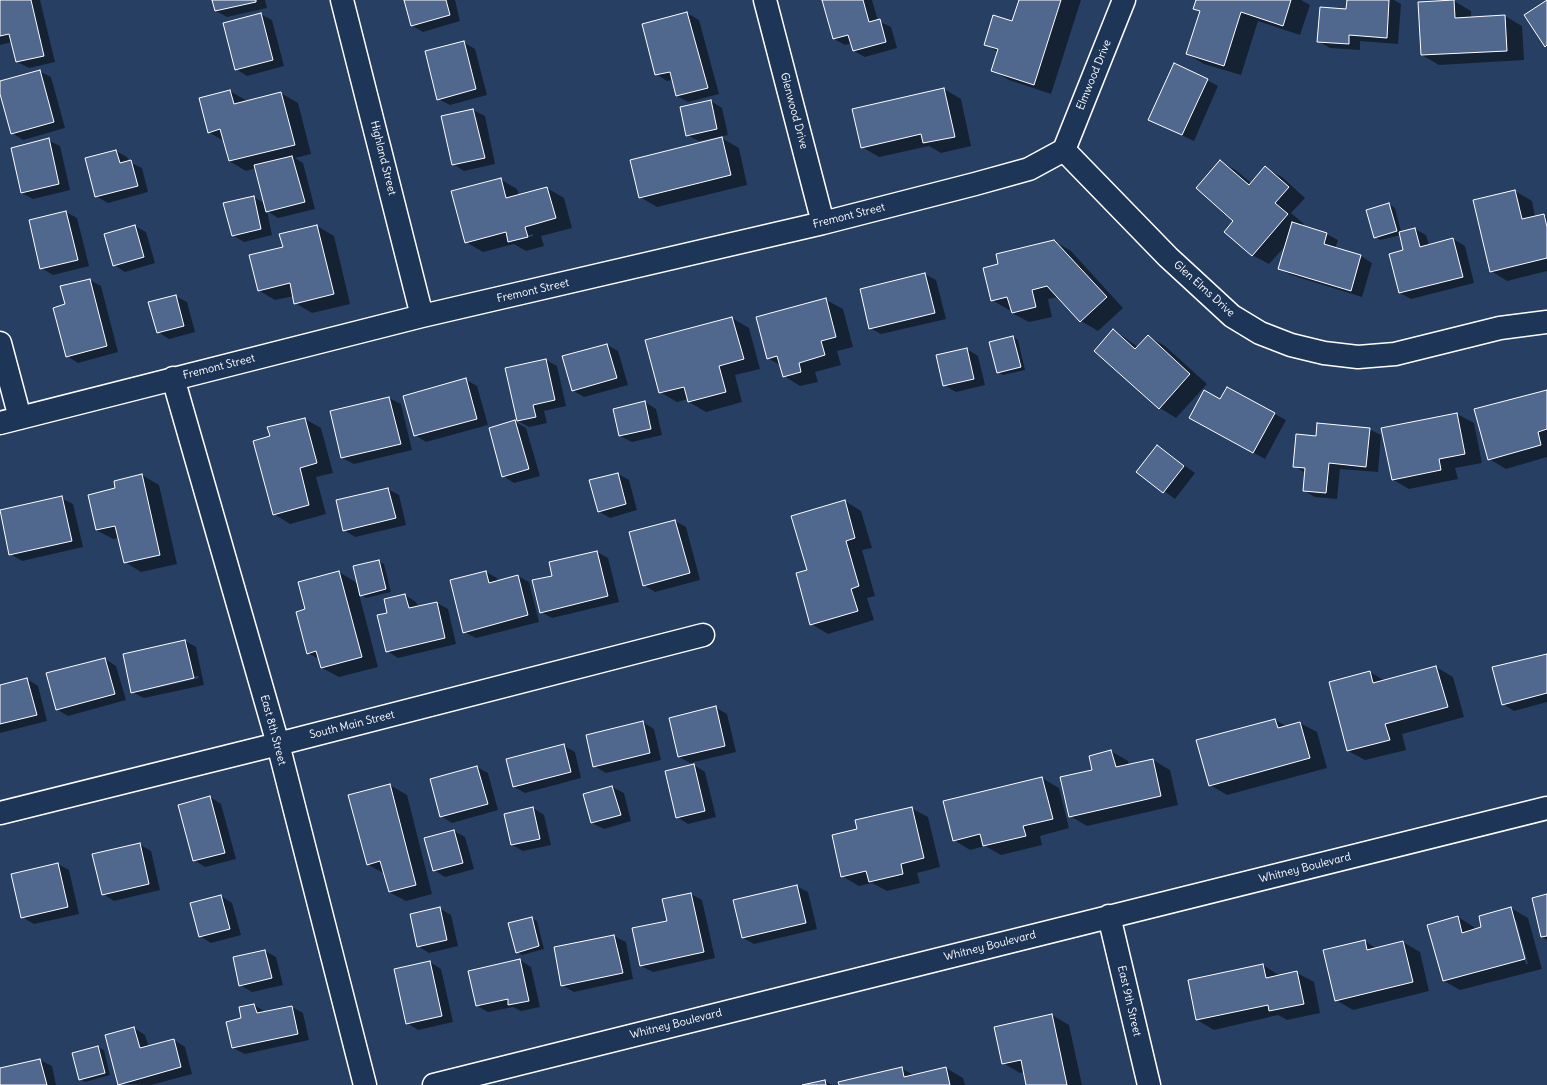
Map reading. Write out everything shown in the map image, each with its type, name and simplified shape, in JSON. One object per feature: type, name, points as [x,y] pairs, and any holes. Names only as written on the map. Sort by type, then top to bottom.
[{"type":"street","name":"Highland Street","points":[[342,0],[422,316]]},
{"type":"street","name":"Glenwood Drive","points":[[764,0],[823,223]]},
{"type":"street","name":"Elmwood Drive","points":[[1064,150],[1124,0]]},
{"type":"street","name":"Fremont Street","points":[[10,421],[173,378],[422,316],[823,223],[1029,169],[1064,150]]},
{"type":"street","name":"Glen Elms Drive","points":[[1064,150],[1168,256],[1232,316],[1260,333],[1291,345],[1324,354],[1358,358],[1388,355],[1500,328],[1547,322]]},
{"type":"street","points":[[0,344],[10,421]]},
{"type":"street","name":"East 8th Street","points":[[173,378],[278,744],[365,1085]]},
{"type":"street","name":"South Main Street","points":[[0,812],[278,744],[703,635]]},
{"type":"street","name":"Whitney Boulevard","points":[[434,1085],[1547,808]]},
{"type":"street","name":"East 9th Street","points":[[1109,916],[1149,1085]]},
{"type":"building","points":[[0,0],[31,0],[44,56],[16,62],[9,34],[0,36]]},
{"type":"building","points":[[212,0],[256,0],[256,2],[215,11]]},
{"type":"building","points":[[404,0],[446,0],[450,15],[411,26]]},
{"type":"building","points":[[822,0],[863,0],[869,22],[880,19],[886,42],[853,51],[848,35],[833,39]]},
{"type":"building","points":[[1019,0],[1061,0],[1034,85],[991,71],[998,49],[984,45],[993,15],[1012,21]]},
{"type":"building","points":[[1196,0],[1291,0],[1283,26],[1241,12],[1224,66],[1186,54],[1200,11],[1193,9]]},
{"type":"building","points":[[1347,0],[1389,0],[1387,38],[1349,35],[1349,44],[1317,42],[1320,7],[1346,9]]},
{"type":"building","points":[[1454,0],[1455,18],[1505,15],[1507,51],[1421,55],[1418,2]]},
{"type":"building","points":[[1547,0],[1547,45],[1545,47],[1524,15]]},
{"type":"building","points":[[687,12],[708,88],[676,96],[670,72],[655,75],[642,24]]},
{"type":"building","points":[[261,13],[273,60],[235,70],[223,23]]},
{"type":"building","points":[[464,41],[476,89],[437,100],[425,51]]},
{"type":"building","points":[[1174,63],[1208,79],[1182,135],[1148,120]]},
{"type":"building","points":[[40,70],[54,122],[11,134],[0,94],[0,81]]},
{"type":"building","points":[[944,88],[955,137],[923,143],[921,134],[861,148],[852,109]]},
{"type":"building","points":[[230,90],[234,104],[281,92],[295,145],[229,161],[220,129],[208,133],[199,98]]},
{"type":"building","points":[[711,100],[717,129],[686,136],[680,107]]},
{"type":"building","points":[[473,109],[485,158],[452,165],[441,116]]},
{"type":"building","points":[[722,137],[731,175],[639,198],[630,160]]},
{"type":"building","points":[[49,138],[59,184],[21,193],[11,148]]},
{"type":"building","points":[[116,150],[120,163],[131,160],[138,186],[95,197],[85,158]]},
{"type":"building","points":[[292,156],[305,202],[266,212],[254,165]]},
{"type":"building","points":[[1220,160],[1249,185],[1265,166],[1289,187],[1275,203],[1288,214],[1252,256],[1224,232],[1233,221],[1196,188]]},
{"type":"building","points":[[501,178],[506,198],[547,187],[556,218],[525,227],[528,237],[508,242],[506,232],[465,243],[451,191]]},
{"type":"building","points":[[1515,190],[1522,219],[1544,214],[1547,227],[1547,258],[1490,272],[1473,200]]},
{"type":"building","points":[[254,196],[261,229],[232,236],[223,203]]},
{"type":"building","points":[[1389,203],[1397,231],[1374,238],[1366,210]]},
{"type":"building","points":[[66,211],[78,260],[40,269],[29,220]]},
{"type":"building","points":[[1292,222],[1327,233],[1324,244],[1361,255],[1351,291],[1278,269]]},
{"type":"building","points":[[135,225],[144,257],[113,266],[104,234]]},
{"type":"building","points":[[317,225],[334,294],[294,304],[290,283],[258,291],[249,255],[283,247],[279,234]]},
{"type":"building","points":[[1415,228],[1420,247],[1453,238],[1463,277],[1399,293],[1389,254],[1403,250],[1399,232]]},
{"type":"building","points":[[1054,240],[1107,297],[1080,322],[1047,286],[1032,290],[1036,307],[1012,313],[1007,297],[991,301],[983,268],[998,264],[996,254]]},
{"type":"building","points":[[925,273],[935,313],[869,329],[860,289]]},
{"type":"building","points":[[90,279],[107,346],[66,357],[53,308],[65,304],[60,286]]},
{"type":"building","points":[[176,295],[184,326],[157,333],[148,302]]},
{"type":"building","points":[[826,298],[836,337],[821,341],[825,355],[799,363],[801,372],[783,377],[777,356],[767,359],[756,317]]},
{"type":"building","points":[[732,317],[744,359],[719,366],[726,392],[688,402],[684,387],[659,393],[645,340]]},
{"type":"building","points":[[1113,329],[1135,349],[1148,335],[1190,374],[1159,409],[1094,351]]},
{"type":"building","points":[[1013,336],[1021,367],[997,373],[989,342]]},
{"type":"building","points":[[607,344],[617,378],[572,391],[562,356]]},
{"type":"building","points":[[967,348],[974,379],[943,386],[936,355]]},
{"type":"building","points":[[546,359],[555,400],[533,405],[536,417],[517,421],[505,368]]},
{"type":"building","points":[[466,378],[477,419],[414,436],[403,396]]},
{"type":"building","points":[[1227,387],[1275,413],[1253,453],[1189,418],[1204,390],[1220,399]]},
{"type":"building","points":[[1547,390],[1547,429],[1538,432],[1541,445],[1488,460],[1474,409]]},
{"type":"building","points":[[389,397],[401,444],[341,458],[330,411]]},
{"type":"building","points":[[645,401],[651,429],[619,436],[613,409]]},
{"type":"building","points":[[1457,413],[1465,454],[1439,459],[1441,470],[1392,480],[1381,428]]},
{"type":"building","points":[[305,418],[317,463],[300,468],[309,505],[273,515],[253,441],[270,436],[267,427]]},
{"type":"building","points":[[515,420],[529,469],[502,477],[489,428]]},
{"type":"building","points":[[1317,423],[1370,428],[1366,467],[1329,463],[1326,493],[1303,491],[1305,468],[1293,467],[1296,434],[1316,436]]},
{"type":"building","points":[[1157,445],[1184,466],[1163,493],[1136,472]]},
{"type":"building","points":[[618,473],[626,504],[598,512],[589,480]]},
{"type":"building","points":[[142,474],[160,555],[124,563],[115,526],[96,530],[88,495],[115,488],[114,481]]},
{"type":"building","points":[[388,488],[396,518],[343,531],[336,500]]},
{"type":"building","points":[[62,496],[72,541],[9,555],[0,510]]},
{"type":"building","points":[[845,500],[855,538],[846,541],[859,586],[851,589],[858,611],[810,625],[796,573],[807,570],[791,516]]},
{"type":"building","points":[[675,520],[690,573],[643,586],[629,532]]},
{"type":"building","points":[[597,551],[608,596],[540,613],[532,580],[552,576],[549,562]]},
{"type":"building","points":[[379,560],[386,589],[360,596],[353,566]]},
{"type":"building","points":[[339,571],[362,657],[321,668],[316,651],[307,654],[296,612],[305,609],[298,582]]},
{"type":"building","points":[[486,571],[489,583],[518,575],[528,615],[463,633],[450,580]]},
{"type":"building","points":[[405,594],[409,608],[437,602],[445,638],[386,652],[377,615],[387,613],[384,599]]},
{"type":"building","points":[[185,640],[194,678],[131,693],[123,654]]},
{"type":"building","points":[[1547,654],[1547,693],[1502,705],[1492,667]]},
{"type":"building","points":[[105,658],[115,694],[56,710],[46,673]]},
{"type":"building","points":[[1436,666],[1448,707],[1385,724],[1390,740],[1347,751],[1329,682],[1370,671],[1373,683]]},
{"type":"building","points":[[27,678],[37,715],[0,724],[0,685]]},
{"type":"building","points":[[716,706],[725,746],[678,757],[669,718]]},
{"type":"building","points":[[1275,719],[1278,728],[1300,722],[1310,758],[1209,786],[1196,740]]},
{"type":"building","points":[[643,721],[650,753],[593,767],[586,735]]},
{"type":"building","points":[[564,744],[571,772],[513,787],[506,759]]},
{"type":"building","points":[[1111,750],[1116,767],[1153,759],[1161,796],[1069,817],[1060,777],[1092,770],[1089,756]]},
{"type":"building","points":[[694,764],[705,811],[676,818],[665,771]]},
{"type":"building","points":[[477,766],[488,804],[440,817],[430,779]]},
{"type":"building","points":[[1042,777],[1053,819],[1023,826],[1026,836],[983,846],[980,834],[953,841],[943,801]]},
{"type":"building","points":[[390,784],[416,885],[389,892],[380,861],[367,865],[348,795]]},
{"type":"building","points":[[612,786],[621,815],[591,823],[583,794]]},
{"type":"building","points":[[210,796],[225,853],[193,861],[178,805]]},
{"type":"building","points":[[533,807],[540,839],[511,845],[504,814]]},
{"type":"building","points":[[912,807],[924,858],[901,864],[903,874],[869,882],[866,871],[841,877],[832,835],[857,829],[855,820]]},
{"type":"building","points":[[454,830],[463,863],[433,871],[424,838]]},
{"type":"building","points":[[140,843],[149,884],[102,895],[92,854]]},
{"type":"building","points":[[58,863],[68,907],[21,918],[11,874]]},
{"type":"building","points":[[797,885],[806,923],[742,938],[733,900]]},
{"type":"building","points":[[691,893],[704,952],[640,966],[632,928],[667,921],[662,899]]},
{"type":"building","points":[[1547,894],[1547,936],[1541,937],[1532,898]]},
{"type":"building","points":[[221,895],[230,929],[199,937],[190,903]]},
{"type":"building","points":[[440,907],[447,940],[417,947],[410,914]]},
{"type":"building","points":[[1511,907],[1525,959],[1443,981],[1427,925],[1458,916],[1462,933],[1481,927],[1479,916]]},
{"type":"building","points":[[532,917],[539,946],[516,953],[508,923]]},
{"type":"building","points":[[614,935],[623,973],[561,986],[554,947]]},
{"type":"building","points":[[1365,940],[1367,950],[1403,941],[1413,982],[1335,1001],[1323,950]]},
{"type":"building","points":[[265,950],[272,978],[239,986],[233,957]]},
{"type":"building","points":[[520,959],[529,1001],[508,1005],[508,999],[476,1006],[468,971]]},
{"type":"building","points":[[430,961],[442,1016],[406,1024],[394,969]]},
{"type":"building","points":[[1263,964],[1266,978],[1297,971],[1304,1004],[1269,1011],[1268,1005],[1196,1020],[1188,980]]},
{"type":"building","points":[[254,1004],[257,1013],[292,1006],[298,1034],[232,1048],[226,1022],[241,1018],[239,1007]]},
{"type":"building","points":[[1052,1014],[1067,1085],[1026,1085],[1021,1060],[1002,1064],[994,1027]]},
{"type":"building","points":[[134,1027],[140,1048],[174,1039],[181,1067],[118,1085],[105,1035]]},
{"type":"building","points":[[98,1046],[105,1073],[79,1080],[72,1053]]},
{"type":"building","points":[[40,1059],[47,1085],[0,1085],[0,1068]]},
{"type":"building","points":[[902,1067],[904,1077],[946,1067],[950,1085],[839,1085],[838,1082]]},
{"type":"building","points":[[825,1080],[826,1085],[802,1085]]}]
